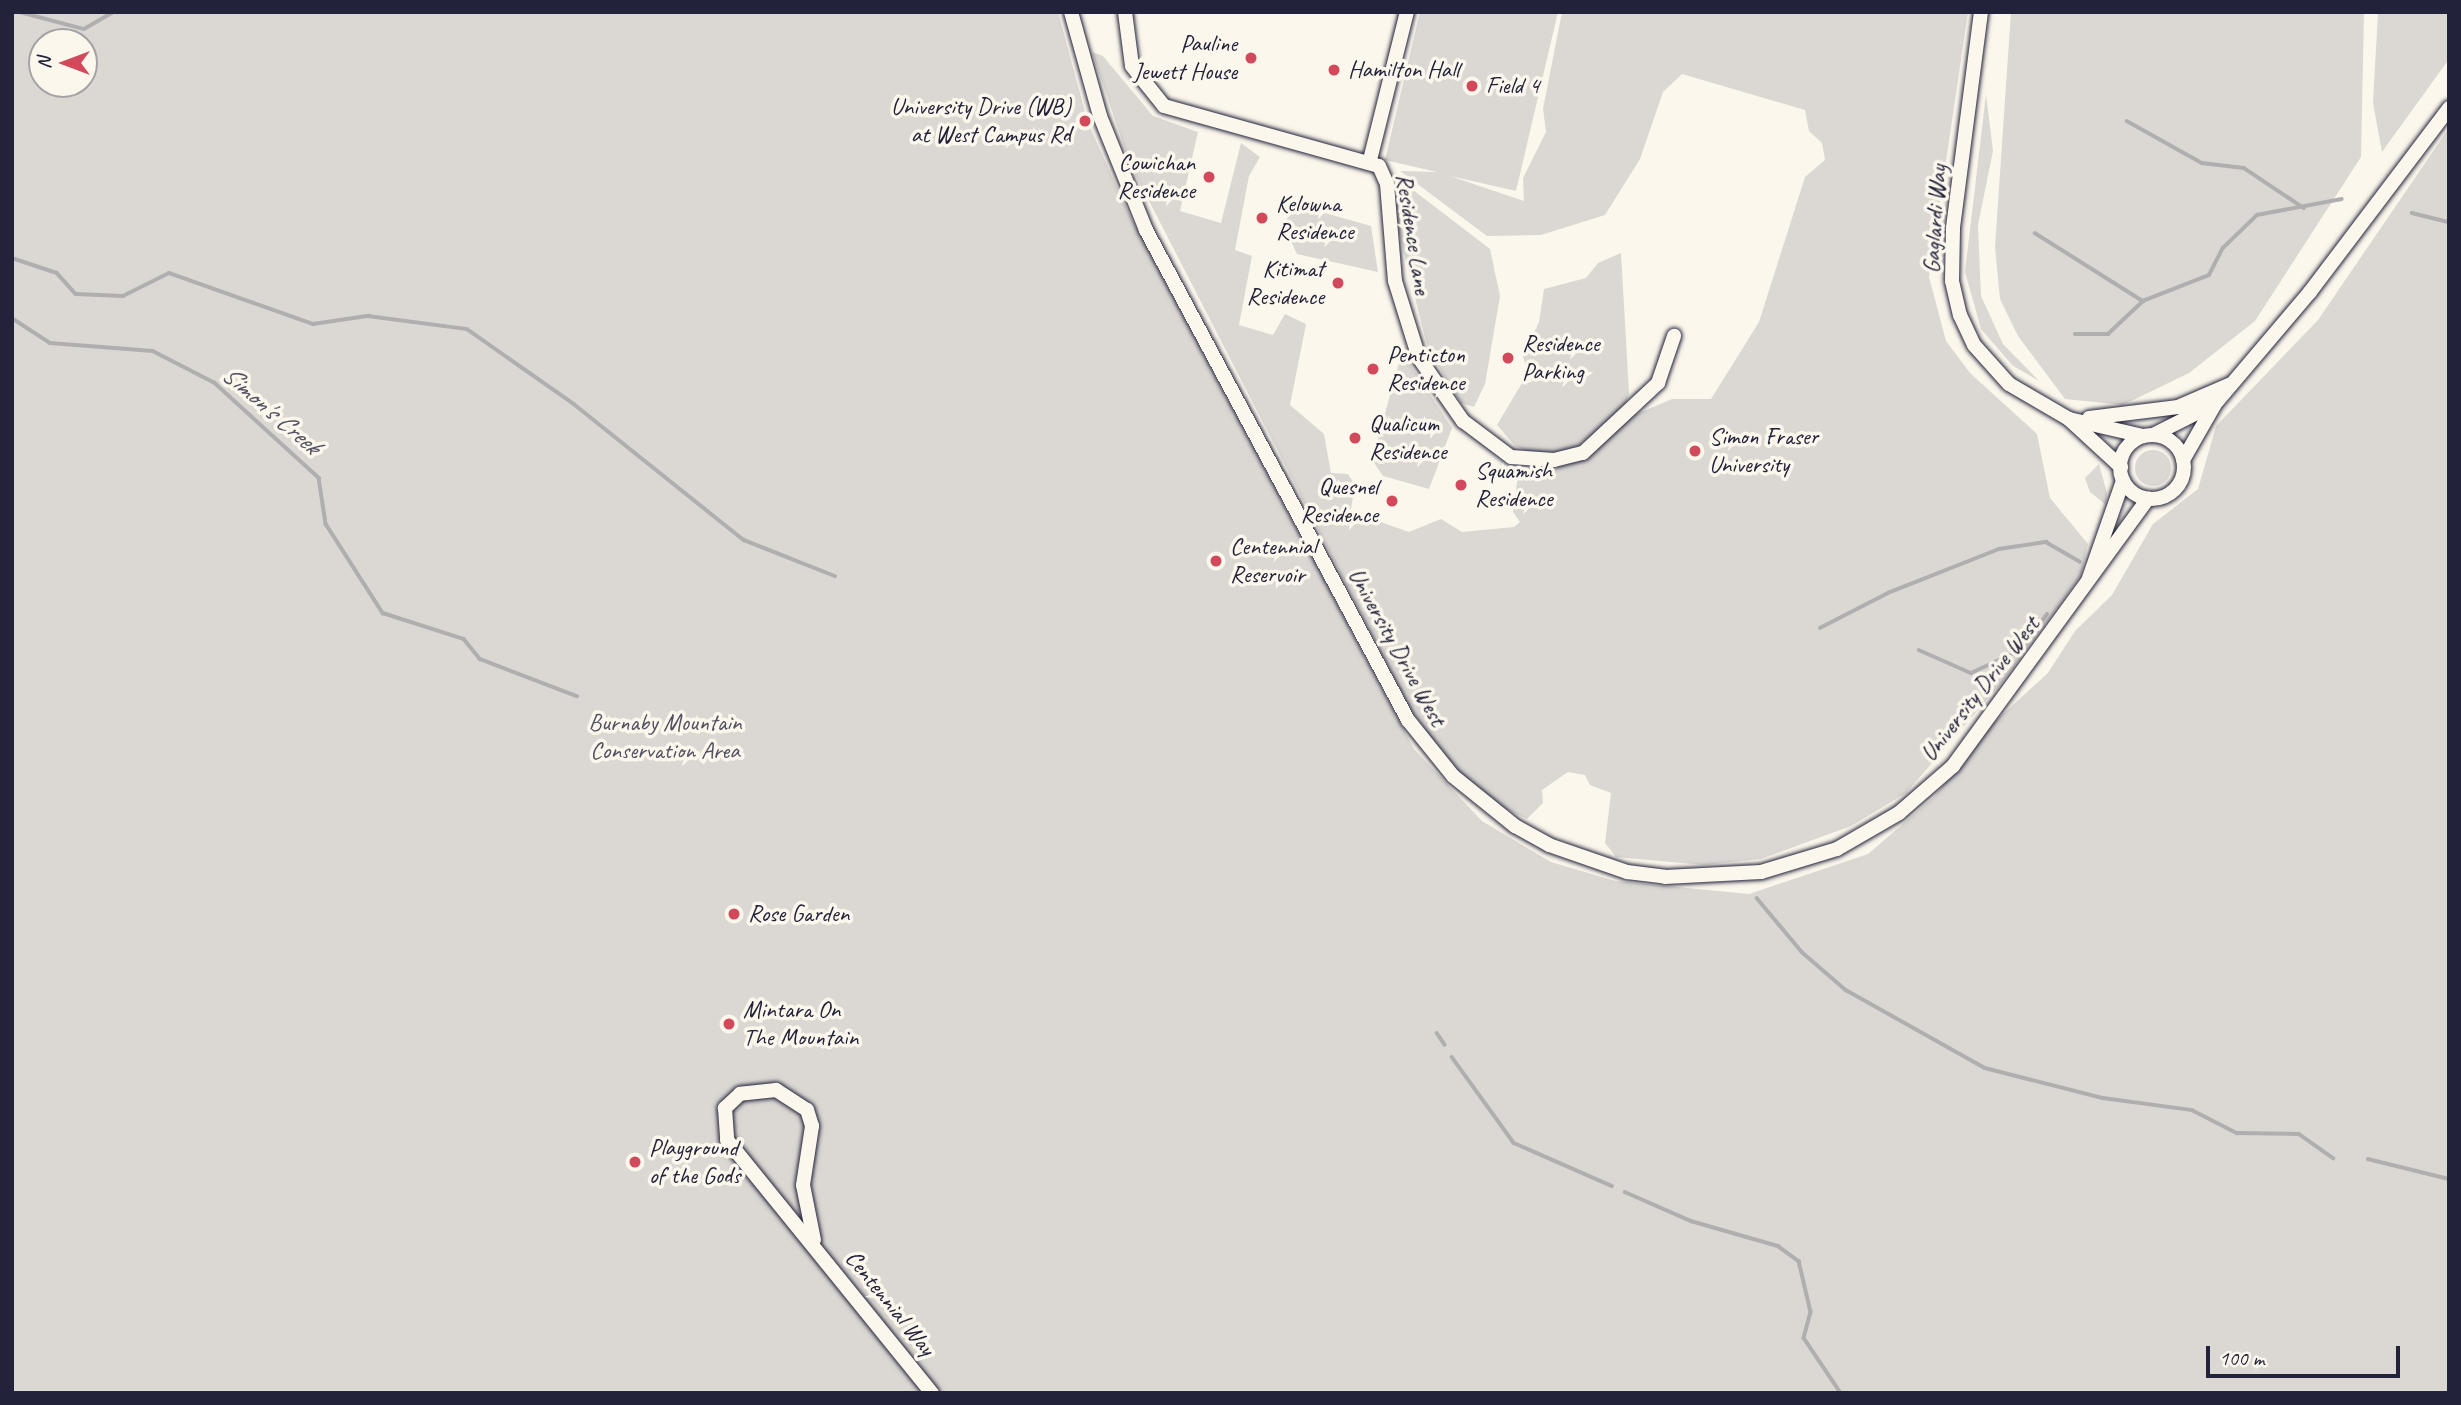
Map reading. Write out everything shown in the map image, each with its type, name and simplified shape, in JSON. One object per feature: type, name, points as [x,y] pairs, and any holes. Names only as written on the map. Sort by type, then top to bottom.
[{"type":"street","name":"University Drive West","points":[[1071,12],[1100,116],[1146,230],[1408,720],[1453,776],[1515,826],[1583,859],[1665,877],[1761,872],[1837,849],[1899,813],[1953,766],[2148,499]]},
{"type":"street","points":[[1125,12],[1132,66],[1164,106],[1370,160]]},
{"type":"street","name":"Residence Lane","points":[[1407,12],[1370,160],[1384,174],[1395,281],[1419,358],[1463,421],[1511,457],[1554,460],[1583,453],[1658,383],[1674,336]]},
{"type":"street","name":"Gaglardi Way","points":[[1981,12],[1953,229],[1955,299],[1967,331],[1993,370],[2069,419],[2122,474]]},
{"type":"street","points":[[2215,404],[2148,435],[2127,448],[2122,474],[2133,494],[2148,499],[2175,489],[2183,460],[2215,404],[2449,108]]},
{"type":"street","points":[[2069,419],[2178,407],[2235,382]]},
{"type":"street","name":"Gaglardi Way","points":[[2069,419],[2148,435]]},
{"type":"street","points":[[2148,435],[2172,442],[2183,460]]},
{"type":"street","name":"University Drive West","points":[[2088,582],[2122,474]]},
{"type":"street","name":"Centennial Way","points":[[814,1240],[803,1185],[812,1126],[807,1110],[776,1090],[740,1094],[725,1108],[727,1140],[814,1240],[933,1393]]},
{"type":"green space","name":"Burnaby Mountain Conservation Area","points":[[12,12],[1058,12],[1088,123],[1130,216],[1414,749],[1482,821],[1551,862],[1615,881],[1749,894],[1868,854],[1934,797],[1991,725],[2048,673],[2075,631],[2112,595],[2153,524],[2198,489],[2216,426],[2318,320],[2449,128],[2449,1393],[12,1393]]},
{"type":"green space","points":[[1420,12],[1558,12],[1516,191],[1450,176],[1524,201],[1523,178],[1546,132],[1543,109],[1562,12],[1968,12],[1929,277],[1946,341],[1970,373],[2037,434],[2050,498],[2088,544],[2081,575],[2004,680],[1906,793],[1851,826],[1761,859],[1704,865],[1616,857],[1605,843],[1611,793],[1590,785],[1585,775],[1568,772],[1542,790],[1543,803],[1527,819],[1493,803],[1449,762],[1410,708],[1130,164],[1092,52],[1103,56],[1153,116],[1198,132],[1180,211],[1221,223],[1241,143],[1260,157],[1249,176],[1235,250],[1252,256],[1239,325],[1273,335],[1285,314],[1306,324],[1290,405],[1324,434],[1331,473],[1348,474],[1355,485],[1350,515],[1361,525],[1375,520],[1409,532],[1441,519],[1462,532],[1514,527],[1520,522],[1513,512],[1519,468],[1556,469],[1613,424],[1672,399],[1711,399],[1759,322],[1805,177],[1825,160],[1822,143],[1809,131],[1805,110],[1682,74],[1663,92],[1640,159],[1605,215],[1541,235],[1487,236],[1400,171],[1437,172],[1385,160]]},
{"type":"green space","points":[[2011,12],[2364,12],[2361,157],[2255,321],[2189,373],[2123,405],[2065,399],[2018,336],[2000,299],[1995,247]]},
{"type":"green space","points":[[2378,12],[2449,12],[2449,59],[2382,152],[2373,103]]},
{"type":"green space","points":[[1986,94],[1993,151],[1978,225],[1981,296],[2003,344],[2039,381],[2013,366],[1981,329],[1965,272]]},
{"type":"green space","points":[[1404,183],[1490,249],[1500,296],[1485,384],[1474,407],[1461,403],[1428,349],[1394,213],[1395,184]]},
{"type":"green space","points":[[1293,204],[1371,226],[1378,272],[1297,254],[1284,226]]},
{"type":"green space","points":[[1621,253],[1629,393],[1624,413],[1569,452],[1533,453],[1515,446],[1497,425],[1522,383],[1532,382],[1523,357],[1539,322],[1544,289],[1586,278],[1598,263]]},
{"type":"green space","points":[[1402,352],[1452,428],[1429,489],[1383,476],[1372,460]]},
{"type":"green space","points":[[2153,450],[2166,455],[2171,468],[2166,481],[2153,486],[2140,481],[2135,468],[2140,455]]},
{"type":"green space","points":[[2099,464],[2107,493],[2106,505],[2090,492],[2085,478]]},
{"type":"waterway","name":"Simon's Creek","points":[[20,12],[84,29],[113,12]]},
{"type":"waterway","points":[[2127,121],[2202,163],[2244,168],[2304,208]]},
{"type":"waterway","points":[[2075,334],[2108,334],[2143,301],[2209,275],[2223,248],[2257,215],[2342,199]]},
{"type":"waterway","points":[[2412,213],[2449,222]]},
{"type":"waterway","points":[[2035,233],[2143,301]]},
{"type":"waterway","points":[[12,258],[57,273],[76,294],[123,296],[169,273],[313,324],[368,316],[467,329],[574,404],[744,540],[835,576]]},
{"type":"waterway","name":"Simon's Creek","points":[[12,318],[50,343],[153,351],[215,383],[319,478],[326,524],[383,613],[464,639],[480,659],[577,696]]},
{"type":"waterway","points":[[1820,628],[1888,593],[1999,549],[2046,542],[2080,562]]},
{"type":"waterway","points":[[1919,650],[1971,673],[2021,650],[2047,614]]},
{"type":"waterway","points":[[1757,898],[1802,952],[1846,990],[1985,1068],[2103,1098],[2192,1110],[2237,1133],[2299,1134],[2333,1158]]},
{"type":"waterway","points":[[1437,1033],[1445,1045]]},
{"type":"waterway","points":[[1452,1057],[1514,1143],[1612,1186]]},
{"type":"waterway","points":[[2368,1159],[2449,1179]]},
{"type":"waterway","points":[[1625,1192],[1691,1221],[1778,1246],[1799,1261],[1811,1312],[1804,1338],[1841,1393]]},
{"type":"place","name":"Pauline Jewett House","points":[[1251,58]]},
{"type":"place","name":"Hamilton Hall","points":[[1334,70]]},
{"type":"place","name":"Field 4","points":[[1472,86]]},
{"type":"place","name":"University Drive (WB) at West Campus Rd","points":[[1085,121]]},
{"type":"place","name":"Cowichan Residence","points":[[1209,177]]},
{"type":"place","name":"Kelowna Residence","points":[[1262,218]]},
{"type":"place","name":"Kitimat Residence","points":[[1338,283]]},
{"type":"place","name":"Residence Parking","points":[[1508,358]]},
{"type":"place","name":"Penticton Residence","points":[[1373,369]]},
{"type":"place","name":"Qualicum Residence","points":[[1355,438]]},
{"type":"place","name":"Simon Fraser University","points":[[1695,451]]},
{"type":"place","name":"Squamish Residence","points":[[1461,485]]},
{"type":"place","name":"Quesnel Residence","points":[[1392,501]]},
{"type":"place","name":"Centennial Reservoir","points":[[1216,561]]},
{"type":"place","name":"Rose Garden","points":[[734,914]]},
{"type":"place","name":"Mintara On The Mountain","points":[[729,1024]]},
{"type":"place","name":"Playground of the Gods","points":[[635,1162]]}]
